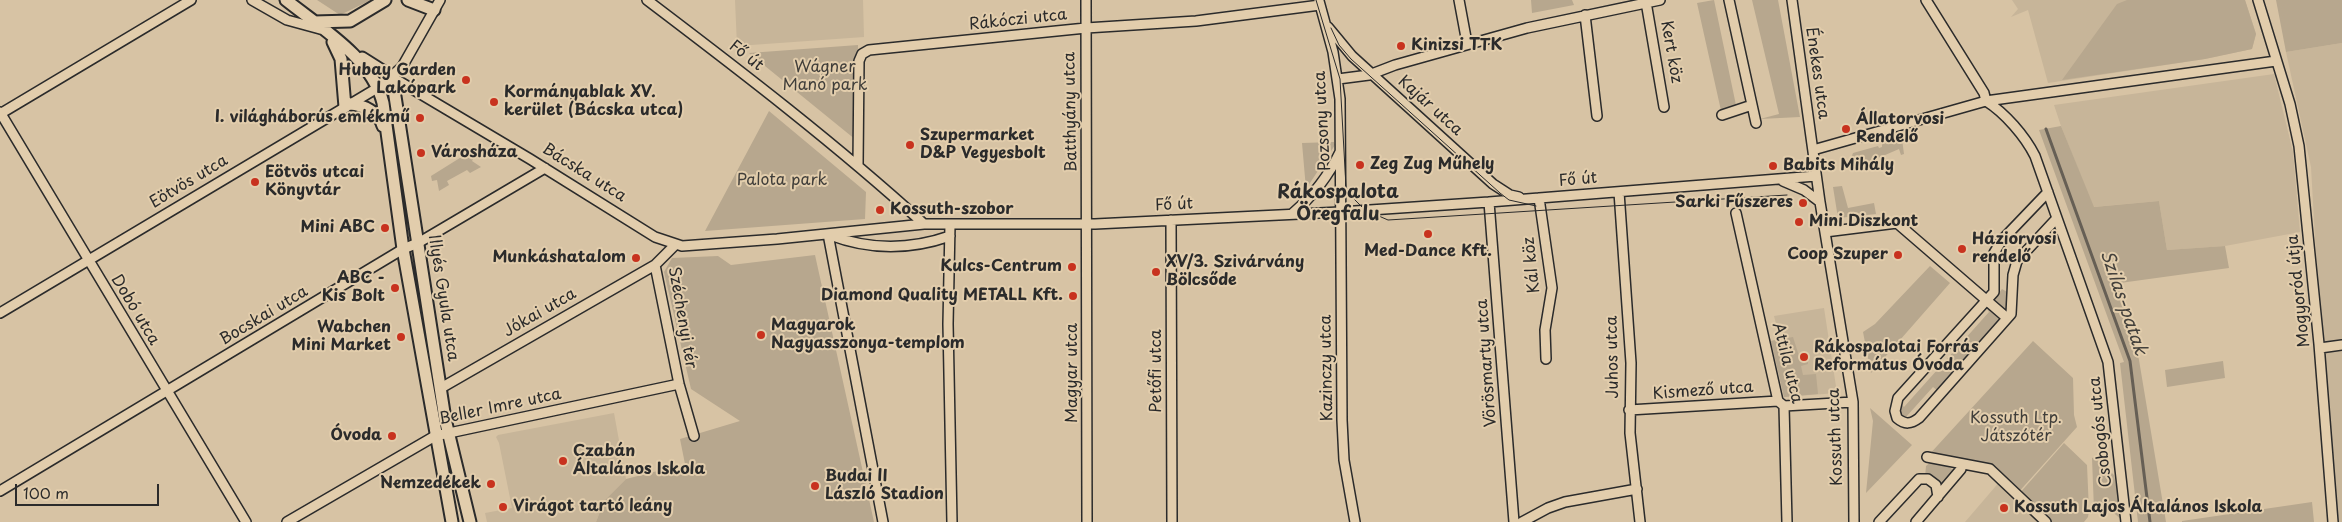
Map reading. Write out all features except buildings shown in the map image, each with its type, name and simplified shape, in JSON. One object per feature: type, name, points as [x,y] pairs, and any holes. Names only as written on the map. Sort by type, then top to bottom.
[{"type":"main road","points":[[286,0],[321,28],[339,51],[347,105],[361,106],[378,116],[382,120],[387,137]]},
{"type":"main road","points":[[321,28],[350,21],[385,0]]},
{"type":"main road","points":[[408,0],[437,5]]},
{"type":"main road","name":"Bácska utca","points":[[321,28],[372,74],[379,87]]},
{"type":"main road","name":"Bácska utca","points":[[347,50],[392,77]]},
{"type":"main road","name":"Illyés Gyula utca","points":[[392,77],[441,388],[470,522]]},
{"type":"main road","name":"Illyés Gyula utca","points":[[379,87],[383,103],[403,249],[435,436],[452,522]]},
{"type":"street","points":[[0,114],[191,0]]},
{"type":"street","name":"Bácska utca","points":[[252,0],[287,20],[321,28]]},
{"type":"street","name":"Fő út","points":[[648,0],[756,82],[858,165],[924,224],[1088,224],[1293,212],[1340,212],[1816,176]]},
{"type":"street","name":"Batthyány utca","points":[[1086,0],[1088,224]]},
{"type":"street","points":[[1459,0],[1467,43]]},
{"type":"street","name":"Kert köz","points":[[1338,79],[1372,74],[1467,43],[1585,15],[1660,0]]},
{"type":"street","points":[[1729,0],[1756,123]]},
{"type":"street","name":"Énekes utca","points":[[1792,0],[1813,150]]},
{"type":"street","points":[[1926,0],[1984,93],[1986,102]]},
{"type":"street","name":"Mogyoród útja","points":[[2258,0],[2290,104],[2299,146],[2320,348],[2333,522]]},
{"type":"street","name":"Rákóczi utca","points":[[858,165],[859,61],[862,54],[869,50],[1086,28],[1196,21],[1319,2]]},
{"type":"street","name":"Pozsony utca","points":[[1319,2],[1338,79],[1341,150],[1340,212]]},
{"type":"street","name":"Kert köz","points":[[1646,2],[1664,107]]},
{"type":"street","name":"Eötvös utca","points":[[0,313],[379,87],[402,67],[437,5]]},
{"type":"street","points":[[1585,15],[1597,116]]},
{"type":"street","name":"Kajár utca","points":[[1324,21],[1352,56],[1497,187],[1526,199]]},
{"type":"street","points":[[1813,150],[1986,102],[2276,60]]},
{"type":"street","name":"Bácska utca","points":[[392,77],[545,168],[655,237],[675,245]]},
{"type":"street","name":"Csobogós utca","points":[[1986,102],[1993,106],[2029,144],[2035,156],[2108,362],[2126,522]]},
{"type":"street","points":[[1722,115],[1752,105]]},
{"type":"street","name":"Dobó utca","points":[[0,114],[246,522]]},
{"type":"street","points":[[1293,212],[1311,198],[1322,184],[1341,150]]},
{"type":"street","name":"Kossuth utca","points":[[1813,150],[1853,402],[1854,522]]},
{"type":"street","name":"Bocskai utca","points":[[0,491],[403,249],[418,243],[545,168]]},
{"type":"street","name":"Fő út","points":[[1780,180],[1804,190],[1820,202]]},
{"type":"street","name":"Juhos utca","points":[[1619,192],[1631,363],[1629,410],[1640,522]]},
{"type":"street","points":[[2048,192],[2002,240],[1994,253],[1994,292],[1898,398],[1895,410],[1897,418],[1904,423],[1912,423],[1919,418],[2011,314],[2013,275],[2017,261],[2057,218]]},
{"type":"street","name":"Kál köz","points":[[1539,198],[1552,288],[1545,330],[1546,359]]},
{"type":"street","name":"Vörösmarty utca","points":[[1489,202],[1514,522]]},
{"type":"street","name":"Kazinczy utca","points":[[1340,212],[1344,460],[1355,522]]},
{"type":"street","name":"Attila utca","points":[[1736,214],[1781,403],[1787,522]]},
{"type":"street","name":"Petőfi utca","points":[[1171,220],[1172,522]]},
{"type":"street","points":[[1825,232],[1897,223],[2007,318]]},
{"type":"street","name":"Széchenyi tér","points":[[694,436],[679,384],[655,265],[675,245],[698,246],[924,224]]},
{"type":"street","name":"Magyar utca","points":[[1087,522],[1088,224]]},
{"type":"street","points":[[950,225],[948,324],[952,522]]},
{"type":"street","points":[[828,234],[884,522]]},
{"type":"street","name":"Széchenyi tér","points":[[828,234],[854,244],[874,247],[911,245],[950,236]]},
{"type":"street","name":"Jókai utca","points":[[441,388],[655,265]]},
{"type":"street","points":[[2320,348],[2342,345]]},
{"type":"street","name":"Beller Imre utca","points":[[287,522],[435,436],[679,384]]},
{"type":"street","name":"Kismező utca","points":[[1629,410],[1781,403],[1853,402]]},
{"type":"street","points":[[1927,457],[1990,469],[2046,522]]},
{"type":"street","points":[[1916,522],[1961,470]]},
{"type":"street","points":[[1879,522],[1919,478],[1928,479],[1936,485],[1938,497]]},
{"type":"street","points":[[1522,522],[1548,508],[1565,502],[1636,489]]},
{"type":"shaded area","points":[[735,0],[863,0],[864,37],[737,46]]},
{"type":"shaded area","points":[[2012,0],[2245,0],[2256,34],[2252,49],[2205,59],[2048,83],[2028,10],[2011,17],[2018,9]]},
{"type":"shaded area","points":[[2342,43],[2342,522],[2331,522],[2311,167],[2286,52]]},
{"type":"shaded area","points":[[2274,74],[2293,152],[2300,232],[2225,246],[2167,250],[2159,201],[2093,207],[2054,105]]},
{"type":"shaded area","name":"Rákospalotai Forrás Református Óvoda","points":[[1824,308],[1837,393],[1784,397],[1771,341],[1780,339],[1774,316]]},
{"type":"shaded area","name":"Czabán Általános Iskola","points":[[614,413],[626,479],[604,501],[596,522],[487,522],[485,513],[512,508],[499,443],[496,437],[498,435]]},
{"type":"shaded area","name":"Kossuth Lajos Általános Iskola","points":[[2001,480],[2046,522],[1965,522]]},
{"type":"green space","points":[[317,0],[371,0],[340,15]]},
{"type":"green space","points":[[1531,0],[1572,0],[1574,5],[1532,13]]},
{"type":"green space","points":[[1714,0],[1737,110],[1722,115],[1697,3]]},
{"type":"green space","points":[[1752,0],[1778,0],[1800,117],[1760,119],[1779,114]]},
{"type":"green space","points":[[2127,0],[2245,0],[2256,34],[2252,49],[2205,59],[2062,80],[2117,4]]},
{"type":"green space","points":[[2276,0],[2342,0],[2342,43],[2286,52]]},
{"type":"green space","name":"Wágner Manó park","points":[[858,45],[856,140],[749,53]]},
{"type":"green space","name":"Palota park","points":[[769,111],[866,192],[865,219],[705,231]]},
{"type":"green space","points":[[2061,126],[2094,207],[2159,201],[2167,250],[2225,246],[2229,268],[2120,283],[2139,360],[2166,522],[2138,522],[2120,363],[2124,362],[2039,130]]},
{"type":"green space","points":[[1902,139],[1904,154],[1901,155],[1899,149],[1869,162],[1851,158],[1853,153],[1878,146],[1879,148],[1882,147],[1882,144]]},
{"type":"green space","points":[[1334,142],[1335,145],[1306,189],[1302,143]]},
{"type":"green space","points":[[471,151],[476,154],[472,161],[481,167],[470,173],[467,170],[447,181],[449,185],[439,191],[437,180],[432,181],[431,176]]},
{"type":"green space","points":[[1842,186],[1848,208],[1874,203],[1876,214],[1838,218],[1833,187]]},
{"type":"green space","points":[[815,255],[874,522],[596,522],[604,501],[626,479],[685,464],[680,439],[740,421],[691,389],[664,272],[672,258],[718,256],[731,265]]},
{"type":"green space","points":[[1930,266],[1950,283],[1871,373],[1863,332],[1875,324]]},
{"type":"green space","points":[[2002,289],[2009,293],[2008,308],[2000,319],[2002,321],[1938,391],[1933,387],[1906,417],[1900,413],[1902,405],[1904,407],[1989,312],[1987,309]]},
{"type":"green space","points":[[1793,337],[1799,356],[1807,354],[1808,364],[1801,366],[1803,375],[1816,374],[1818,394],[1784,397],[1771,341]]},
{"type":"green space","name":"Kossuth Ltp. Játszótér","points":[[2033,341],[2073,378],[2074,415],[2077,427],[2016,495],[1990,469],[1927,457]]},
{"type":"green space","points":[[2223,361],[2225,378],[2167,387],[2165,370]]},
{"type":"green space","points":[[1870,408],[1912,445],[1866,493],[1873,421]]},
{"type":"green space","points":[[2064,443],[2087,465],[2089,511],[2088,517],[2084,522],[2049,522],[2018,495]]},
{"type":"green space","points":[[2095,457],[2114,475],[2123,521],[2101,502],[2094,510],[2092,458]]},
{"type":"green space","points":[[1933,460],[1955,471],[1941,487],[1925,477],[1926,466]]},
{"type":"green space","points":[[2312,502],[2314,522],[2182,522],[2182,521]]},
{"type":"waterway","name":"Szilas-patak","points":[[2046,129],[2130,361],[2150,522]]},
{"type":"tram line","points":[[1316,0],[1340,79],[1346,187],[1353,198],[1365,210],[1388,220],[1787,195]]},
{"type":"tram line","points":[[1331,28],[1339,45],[1351,59],[1500,193],[1509,200],[1536,206]]},
{"type":"place","name":"Kinizsi TTK","points":[[1401,46]]},
{"type":"place","name":"Hubay Garden Lakópark","points":[[466,80]]},
{"type":"place","name":"Kormányablak XV. kerület (Bácska utca)","points":[[494,102]]},
{"type":"place","name":"I. világháborús emlékmű","points":[[420,118]]},
{"type":"place","name":"Állatorvosi Rendelő","points":[[1846,129]]},
{"type":"place","name":"Szupermarket D&P Vegyesbolt","points":[[910,145]]},
{"type":"place","name":"Városháza","points":[[421,153]]},
{"type":"place","name":"Zeg Zug Műhely","points":[[1360,165]]},
{"type":"place","name":"Babits Mihály","points":[[1773,166]]},
{"type":"place","name":"Eötvös utcai Könyvtár","points":[[255,182]]},
{"type":"place","name":"Sarki Fűszeres","points":[[1803,203]]},
{"type":"place","name":"Kossuth-szobor","points":[[880,210]]},
{"type":"place","name":"Mini Diszkont","points":[[1799,222]]},
{"type":"place","name":"Mini ABC","points":[[385,228]]},
{"type":"place","name":"Med-Dance Kft.","points":[[1428,234]]},
{"type":"place","name":"Háziorvosi rendelő","points":[[1962,249]]},
{"type":"place","name":"Coop Szuper","points":[[1898,255]]},
{"type":"place","name":"Munkáshatalom","points":[[636,258]]},
{"type":"place","name":"Kulcs-Centrum","points":[[1072,267]]},
{"type":"place","name":"XV/3. Szivárvány Bölcsőde","points":[[1156,272]]},
{"type":"place","name":"ABC - Kis Bolt","points":[[395,288]]},
{"type":"place","name":"Diamond Quality METALL Kft.","points":[[1073,296]]},
{"type":"place","name":"Magyarok Nagyasszonya-templom","points":[[761,335]]},
{"type":"place","name":"Wabchen Mini Market","points":[[401,337]]},
{"type":"place","name":"Rákospalotai Forrás Református Óvoda","points":[[1804,357]]},
{"type":"place","name":"Óvoda","points":[[392,436]]},
{"type":"place","name":"Czabán Általános Iskola","points":[[563,461]]},
{"type":"place","name":"Nemzedékek","points":[[491,484]]},
{"type":"place","name":"Budai II László Stadion","points":[[815,486]]},
{"type":"place","name":"Virágot tartó leány","points":[[503,507]]},
{"type":"place","name":"Kossuth Lajos Általános Iskola","points":[[2004,508]]},
{"type":"district","name":"Rákospalota Öregfalu","points":[[1338,204]]}]
